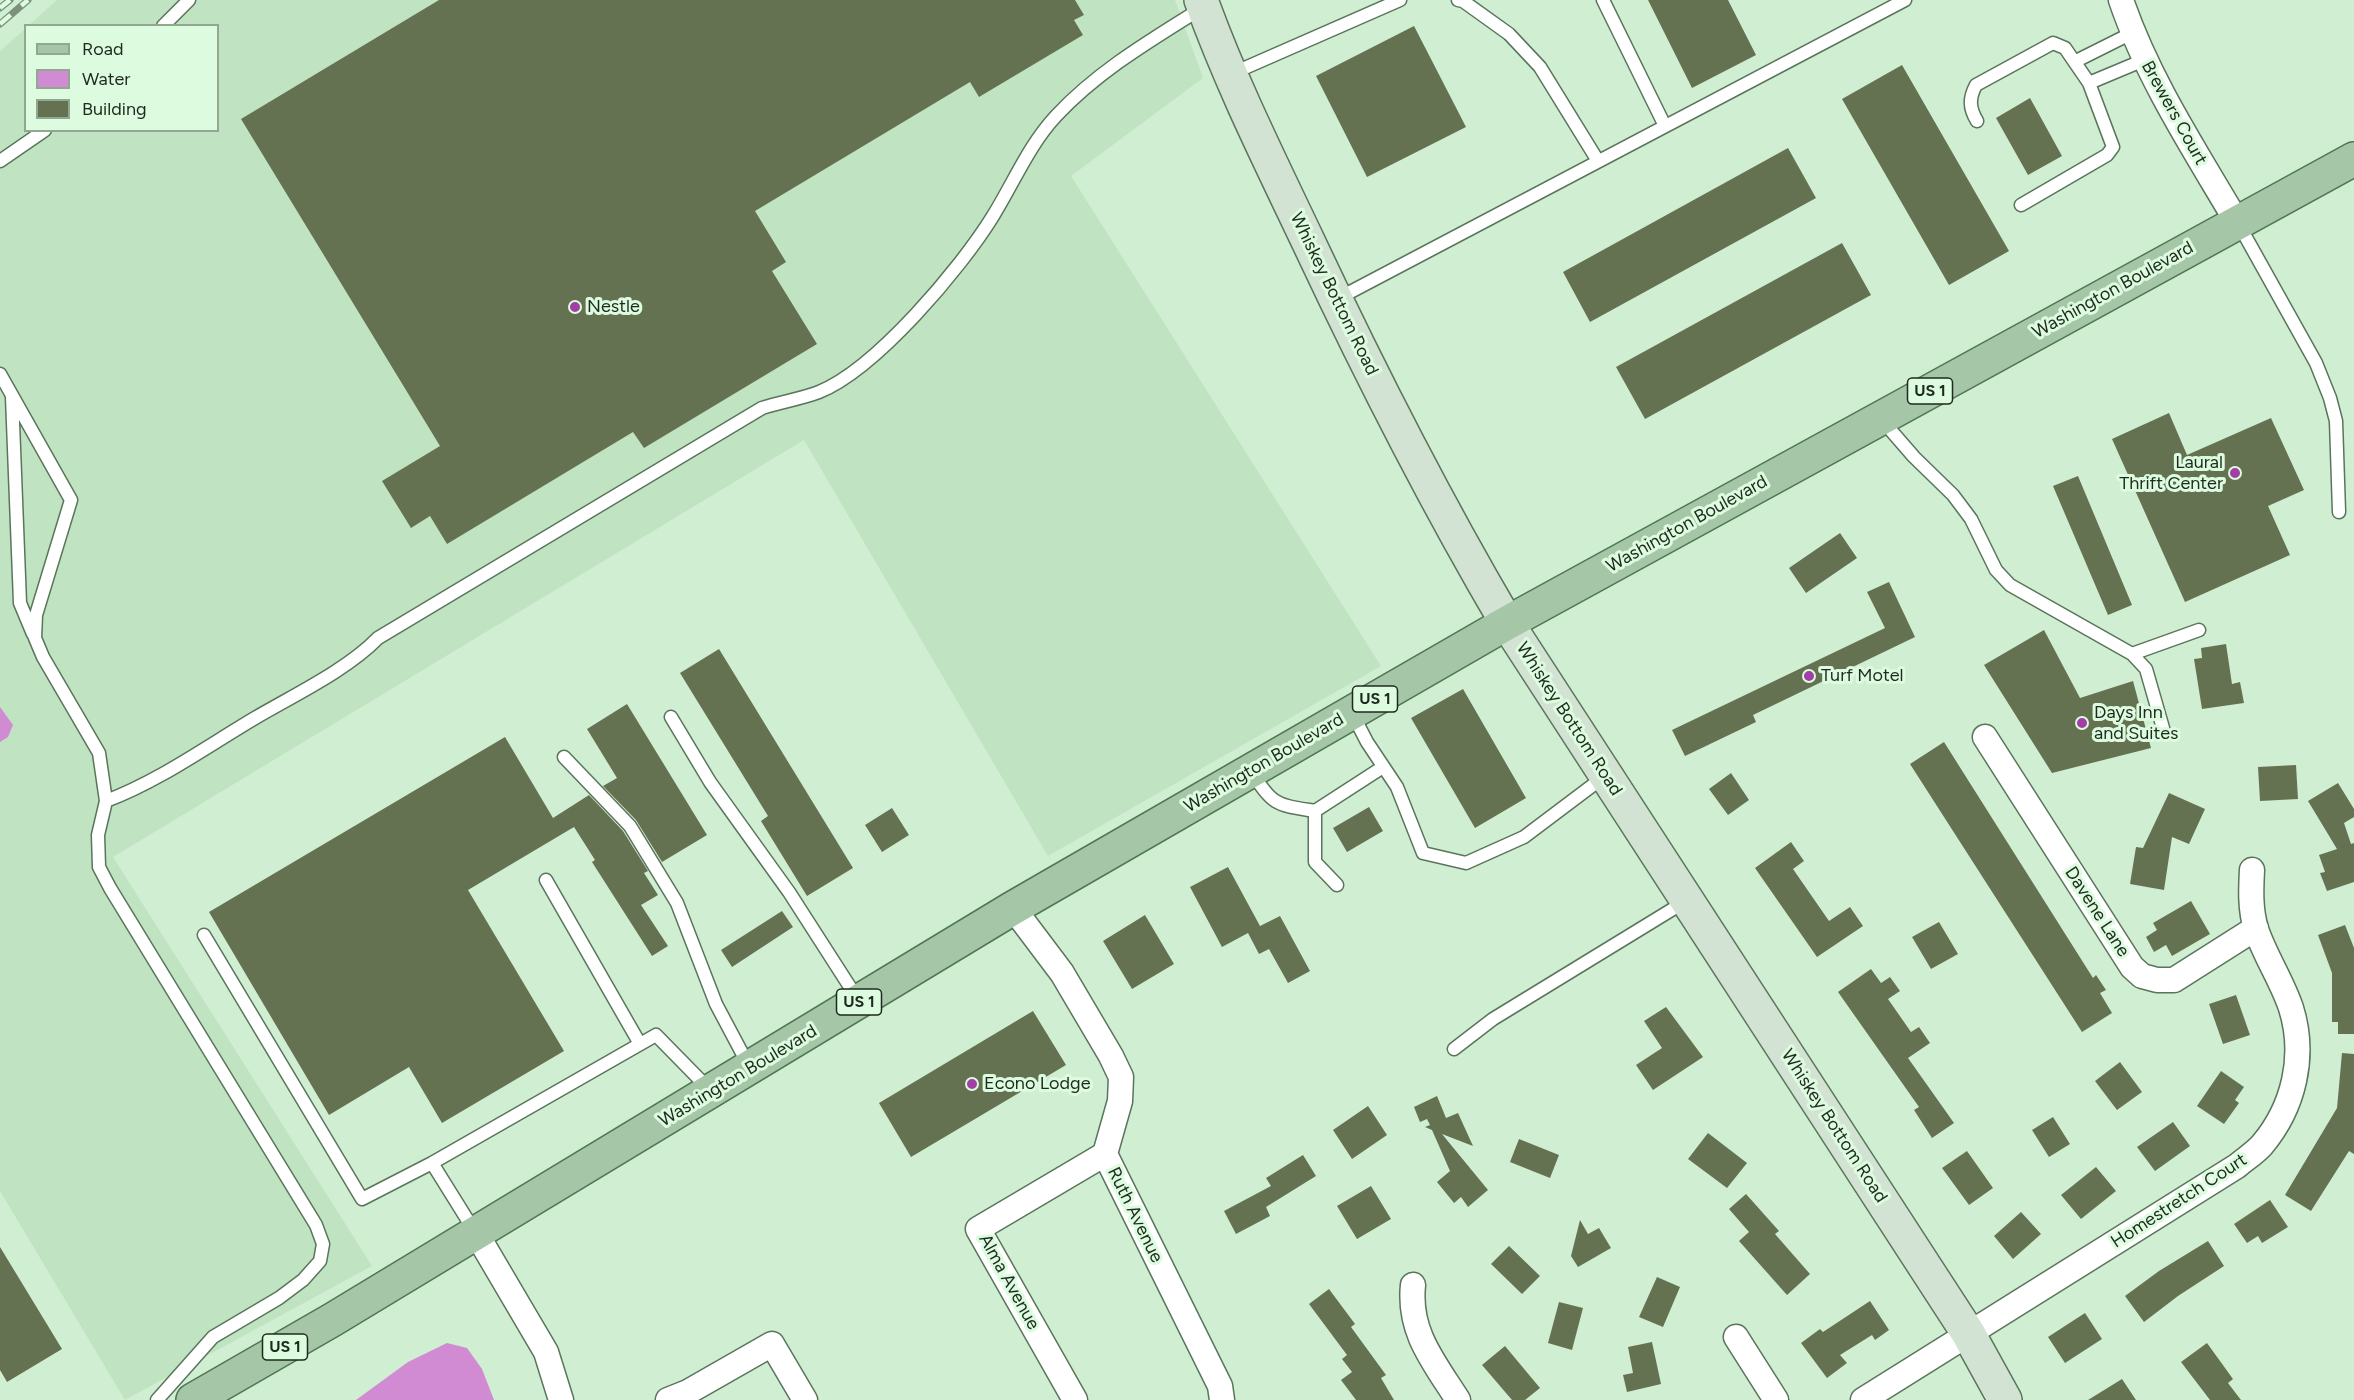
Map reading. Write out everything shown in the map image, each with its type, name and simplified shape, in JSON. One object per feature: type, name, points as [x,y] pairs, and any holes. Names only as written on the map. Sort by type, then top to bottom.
[{"type":"main road","name":"Washington Boulevard","points":[[193,1400],[332,1320],[712,1092],[1013,908],[1352,712],[1507,623],[2354,159]]},
{"type":"street","name":"Brewers Court","points":[[2121,0],[2144,60],[2236,222]]},
{"type":"street","name":"Whiskey Bottom Road","points":[[1202,4],[1230,75],[1335,299],[1430,487],[1507,623],[1968,1333],[2005,1400]]},
{"type":"street","name":"Davene Lane","points":[[1985,737],[2132,967],[2142,976],[2157,981],[2174,980],[2256,928]]},
{"type":"street","name":"Homestretch Court","points":[[1863,1400],[2228,1172],[2261,1146],[2291,1095],[2297,1068],[2298,1041],[2291,1007],[2256,928],[2251,900],[2252,870]]},
{"type":"street","name":"Ruth Avenue","points":[[1013,908],[1062,973],[1121,1077],[1120,1101],[1105,1154],[1220,1386],[1222,1400]]},
{"type":"street","name":"Alma Avenue","points":[[1075,1400],[978,1228],[1105,1154]]},
{"type":"street","points":[[476,1233],[546,1352],[561,1400]]},
{"type":"street","points":[[1413,1285],[1411,1305],[1416,1327],[1426,1349],[1458,1400]]},
{"type":"street","points":[[1736,1337],[1776,1400]]},
{"type":"street","points":[[668,1400],[688,1392],[772,1344],[805,1400]]},
{"type":"lane","points":[[165,24],[189,0]]},
{"type":"lane","points":[[1230,75],[1400,0]]},
{"type":"lane","points":[[1458,0],[1463,1],[1509,34],[1540,67],[1598,161]]},
{"type":"lane","points":[[1603,0],[1665,126]]},
{"type":"lane","points":[[1335,299],[1905,0]]},
{"type":"lane","points":[[106,801],[136,790],[364,653],[378,638],[762,408],[819,392],[867,360],[881,349],[959,263],[994,214],[1031,148],[1056,116],[1128,54],[1202,4]]},
{"type":"lane","points":[[2076,62],[2132,33]]},
{"type":"lane","points":[[1977,121],[1972,112],[1970,96],[1976,85],[2053,43],[2066,48],[2089,83],[2113,147],[2107,155],[2021,205]]},
{"type":"lane","points":[[2089,83],[2144,60]]},
{"type":"lane","points":[[0,161],[42,132]]},
{"type":"lane","points":[[2236,222],[2316,363],[2330,398],[2336,421],[2339,512]]},
{"type":"lane","points":[[0,374],[71,500],[36,615],[35,638]]},
{"type":"lane","points":[[12,395],[20,603],[43,657],[99,753],[106,801],[98,836],[99,867],[316,1225],[323,1244],[320,1261],[303,1280],[279,1298],[213,1337],[157,1400]]},
{"type":"lane","points":[[1880,418],[1965,511],[1996,570],[2010,585],[2132,654],[2146,669],[2163,728]]},
{"type":"lane","points":[[2132,654],[2199,630]]},
{"type":"lane","points":[[1352,712],[1397,787],[1423,853],[1466,863],[1524,837],[1606,775]]},
{"type":"lane","points":[[671,717],[710,782],[789,892],[860,1002]]},
{"type":"lane","points":[[564,757],[630,826],[677,903],[716,1004],[750,1069]]},
{"type":"lane","points":[[1252,770],[1266,796],[1286,806],[1315,811],[1383,767]]},
{"type":"lane","points":[[1315,811],[1315,862],[1336,885]]},
{"type":"lane","points":[[546,880],[640,1044]]},
{"type":"lane","points":[[1454,1049],[1493,1019],[1687,901]]},
{"type":"lane","points":[[204,936],[362,1199],[432,1163],[656,1035],[712,1092]]},
{"type":"lane","points":[[432,1163],[476,1233]]},
{"type":"shaded area","points":[[57,0],[1175,0],[1203,78],[1071,176],[1381,666],[1048,856],[804,440],[113,857],[372,1266],[125,1400],[0,1191],[0,51],[24,30],[24,132],[219,132],[219,24],[30,24]]},
{"type":"water","points":[[0,707],[13,725],[8,737],[0,742]]},
{"type":"water","points":[[447,1343],[467,1348],[482,1369],[494,1400],[356,1400],[408,1362]]},
{"type":"building","name":"Nestle","points":[[439,0],[1075,0],[1084,15],[1074,20],[1083,35],[979,97],[970,82],[755,211],[786,262],[772,271],[817,344],[644,448],[633,432],[447,544],[430,516],[411,528],[382,481],[440,446],[241,119]]},
{"type":"building","points":[[1648,0],[1728,0],[1756,55],[1692,88]]},
{"type":"building","points":[[1414,26],[1466,127],[1367,177],[1316,76]]},
{"type":"building","points":[[1902,65],[2009,251],[1949,285],[1842,99]]},
{"type":"building","points":[[2030,98],[2062,156],[2028,175],[1996,118]]},
{"type":"building","points":[[1788,148],[1816,198],[1590,322],[1563,272]]},
{"type":"building","points":[[1842,243],[1871,295],[1645,419],[1616,367]]},
{"type":"building","points":[[2169,413],[2187,455],[2271,418],[2304,490],[2268,506],[2290,555],[2185,602],[2112,439]]},
{"type":"building","points":[[2078,476],[2132,605],[2108,615],[2053,486]]},
{"type":"building","points":[[1840,533],[1857,558],[1806,593],[1789,568]]},
{"type":"building","name":"Turf Motel","points":[[1889,582],[1915,637],[1753,715],[1756,722],[1685,756],[1672,730],[1885,628],[1867,592]]},
{"type":"building","name":"Days Inn and Suites","points":[[2044,630],[2080,698],[2133,681],[2151,748],[2052,773],[1984,665]]},
{"type":"building","points":[[2226,644],[2232,684],[2240,682],[2244,703],[2202,709],[2194,659],[2202,658],[2201,648]]},
{"type":"building","points":[[719,649],[853,868],[807,896],[761,821],[768,816],[680,673]]},
{"type":"building","points":[[1463,689],[1526,798],[1475,828],[1411,718]]},
{"type":"building","points":[[627,704],[707,835],[662,862],[636,820],[603,786],[617,778],[587,729]]},
{"type":"building","points":[[505,737],[553,818],[589,795],[623,831],[648,871],[644,873],[658,895],[641,905],[668,946],[652,956],[592,862],[595,860],[574,827],[468,890],[564,1051],[442,1123],[409,1067],[329,1115],[209,912]]},
{"type":"building","points":[[1944,742],[2093,978],[2096,975],[2106,990],[2100,993],[2112,1013],[2082,1032],[1910,764]]},
{"type":"building","points":[[2296,765],[2298,799],[2260,801],[2258,767]]},
{"type":"building","points":[[1731,773],[1749,800],[1728,815],[1709,789]]},
{"type":"building","points":[[2338,783],[2354,809],[2354,817],[2344,823],[2351,844],[2354,843],[2354,882],[2327,891],[2320,873],[2325,872],[2319,855],[2337,849],[2308,801]]},
{"type":"building","points":[[2169,793],[2205,809],[2189,844],[2172,837],[2164,890],[2130,884],[2136,847],[2143,848]]},
{"type":"building","points":[[1369,807],[1383,831],[1347,852],[1333,828]]},
{"type":"building","points":[[892,808],[909,835],[882,852],[865,825]]},
{"type":"building","points":[[1791,842],[1804,861],[1793,869],[1829,921],[1850,907],[1863,926],[1817,957],[1755,868]]},
{"type":"building","points":[[1228,867],[1260,926],[1280,916],[1310,971],[1288,983],[1269,949],[1259,954],[1248,933],[1222,947],[1190,887]]},
{"type":"building","points":[[2191,901],[2210,934],[2172,956],[2166,945],[2154,952],[2146,937],[2157,930],[2153,923]]},
{"type":"building","points":[[782,911],[793,927],[732,967],[721,950]]},
{"type":"building","points":[[1145,915],[1174,964],[1132,989],[1103,941]]},
{"type":"building","points":[[1939,922],[1958,954],[1931,969],[1912,937]]},
{"type":"building","points":[[2345,925],[2354,948],[2354,1034],[2338,1034],[2338,1022],[2332,1022],[2332,973],[2318,935]]},
{"type":"building","points":[[1871,969],[1881,983],[1890,977],[1900,991],[1888,999],[1911,1032],[1919,1027],[1930,1043],[1908,1058],[1954,1123],[1932,1138],[1914,1110],[1919,1107],[1838,992]]},
{"type":"building","points":[[2236,995],[2250,1035],[2223,1044],[2209,1004]]},
{"type":"building","points":[[1666,1007],[1703,1057],[1653,1090],[1636,1065],[1662,1048],[1644,1021]]},
{"type":"building","name":"Econo Lodge","points":[[1033,1011],[1066,1065],[911,1157],[879,1103]]},
{"type":"building","points":[[2342,1053],[2354,1054],[2354,1154],[2349,1151],[2311,1211],[2285,1195],[2337,1108]]},
{"type":"building","points":[[2120,1062],[2142,1092],[2117,1110],[2095,1081]]},
{"type":"building","points":[[2221,1071],[2244,1087],[2235,1100],[2239,1103],[2224,1124],[2197,1106]]},
{"type":"building","points":[[1437,1096],[1446,1118],[1458,1113],[1473,1146],[1442,1134],[1488,1190],[1468,1207],[1461,1197],[1454,1203],[1437,1182],[1450,1171],[1432,1130],[1425,1127],[1430,1125],[1427,1119],[1420,1122],[1414,1107]]},
{"type":"building","points":[[1368,1106],[1387,1135],[1352,1159],[1333,1130]]},
{"type":"building","points":[[2053,1117],[2070,1144],[2049,1157],[2032,1130]]},
{"type":"building","points":[[2173,1122],[2190,1146],[2155,1171],[2137,1147]]},
{"type":"building","points":[[1708,1133],[1747,1163],[1727,1188],[1688,1159]]},
{"type":"building","points":[[1519,1139],[1559,1155],[1550,1178],[1510,1162]]},
{"type":"building","points":[[1967,1151],[1993,1188],[1969,1205],[1942,1168]]},
{"type":"building","points":[[1303,1155],[1316,1176],[1266,1207],[1270,1216],[1236,1234],[1224,1211],[1271,1186],[1266,1178]]},
{"type":"building","points":[[2096,1167],[2116,1191],[2081,1219],[2061,1195]]},
{"type":"building","points":[[1371,1186],[1391,1219],[1357,1239],[1337,1206]]},
{"type":"building","points":[[1746,1194],[1779,1231],[1775,1234],[1810,1274],[1787,1295],[1739,1241],[1749,1232],[1729,1209]]},
{"type":"building","points":[[2270,1200],[2288,1227],[2262,1243],[2258,1236],[2247,1243],[2234,1224]]},
{"type":"building","points":[[2021,1212],[2041,1234],[2013,1259],[1994,1236]]},
{"type":"building","points":[[1580,1220],[1588,1234],[1599,1228],[1611,1248],[1578,1267],[1571,1256]]},
{"type":"building","points":[[2208,1241],[2224,1266],[2178,1296],[2144,1322],[2125,1296],[2159,1271]]},
{"type":"building","points":[[1509,1246],[1540,1276],[1522,1294],[1491,1264]]},
{"type":"building","points":[[0,1247],[62,1349],[7,1382],[0,1370]]},
{"type":"building","points":[[1657,1277],[1680,1287],[1663,1327],[1639,1317]]},
{"type":"building","points":[[1329,1289],[1355,1324],[1351,1327],[1386,1375],[1381,1378],[1394,1400],[1356,1400],[1341,1380],[1352,1372],[1342,1359],[1347,1355],[1309,1304]]},
{"type":"building","points":[[1870,1301],[1889,1330],[1875,1340],[1872,1335],[1840,1355],[1847,1363],[1827,1378],[1801,1343],[1820,1329],[1823,1332]]},
{"type":"building","points":[[1559,1302],[1583,1308],[1572,1350],[1548,1343]]},
{"type":"building","points":[[2085,1313],[2102,1339],[2065,1363],[2048,1337]]},
{"type":"building","points":[[1652,1342],[1661,1384],[1627,1392],[1623,1375],[1633,1373],[1628,1347]]},
{"type":"building","points":[[2207,1343],[2233,1379],[2228,1383],[2241,1400],[2210,1400],[2181,1362]]},
{"type":"building","points":[[1505,1346],[1540,1388],[1525,1400],[1512,1400],[1482,1365]]},
{"type":"building","points":[[2122,1379],[2136,1400],[2088,1400]]},
{"type":"railway","points":[[0,8],[10,0]]},
{"type":"railway","points":[[0,24],[28,0]]},
{"type":"place","name":"Nestle","points":[[575,307]]},
{"type":"place","name":"Laural Thrift Center","points":[[2235,473]]},
{"type":"place","name":"Turf Motel","points":[[1809,676]]},
{"type":"place","name":"Days Inn and Suites","points":[[2082,723]]},
{"type":"place","name":"Econo Lodge","points":[[972,1084]]}]
